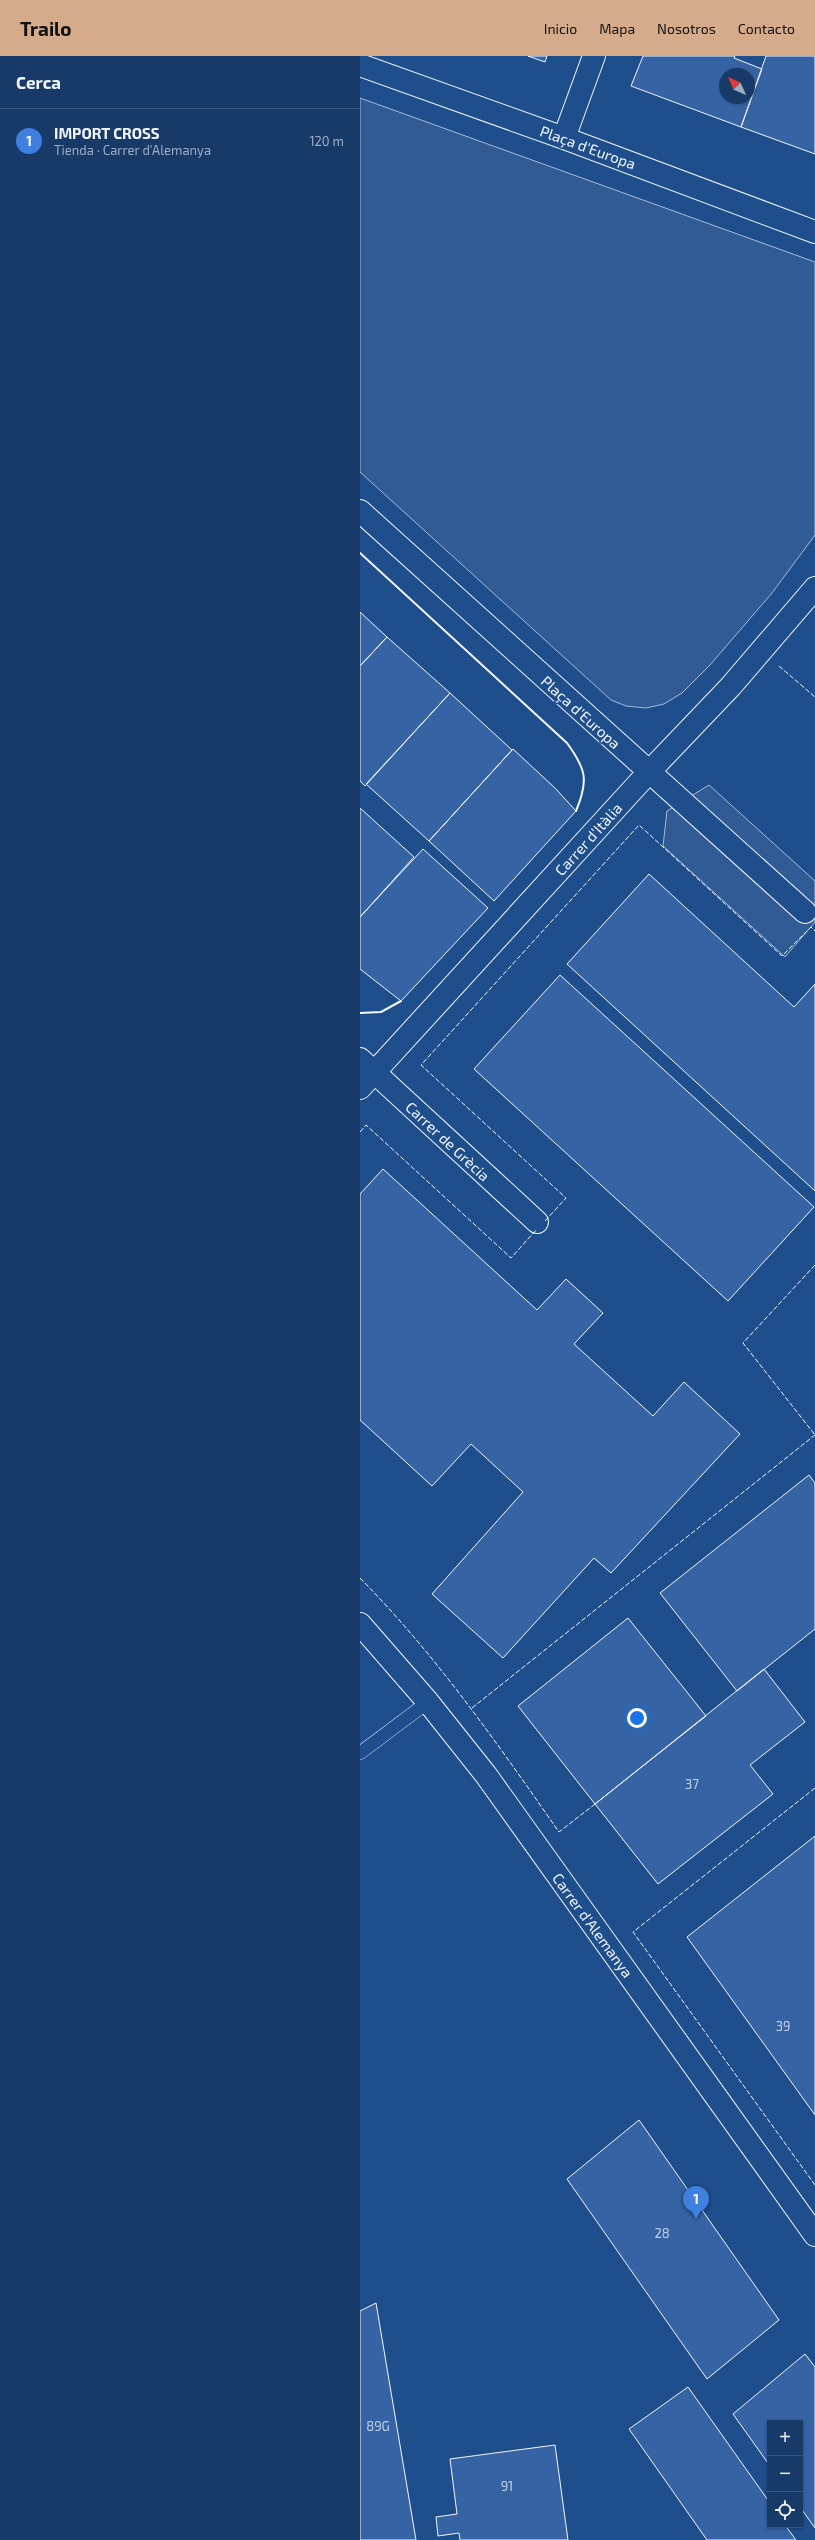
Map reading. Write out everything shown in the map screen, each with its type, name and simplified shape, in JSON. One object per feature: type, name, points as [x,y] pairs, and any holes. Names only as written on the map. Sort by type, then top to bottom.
[{"type":"street","points":[[564,138],[594,56]]},
{"type":"street","name":"Plaça d'Europa","points":[[360,65],[564,138],[815,232]]},
{"type":"street","name":"Plaça d'Europa","points":[[360,511],[648,773],[804,912]]},
{"type":"street","name":"Carrer d'Itàlia","points":[[365,1073],[731,686],[815,588]]},
{"type":"street","name":"Carrer de Grècia","points":[[365,1073],[537,1222]]},
{"type":"street","name":"Carrer d'Alemanya","points":[[360,1624],[428,1702],[486,1775],[815,2235]]},
{"type":"lane","points":[[360,1753],[428,1702]]},
{"type":"shaded area","points":[[360,98],[815,262],[815,535],[772,593],[710,665],[682,693],[664,704],[646,708],[626,706],[611,700],[360,472]]},
{"type":"shaded area","points":[[709,785],[815,881],[815,922],[785,957],[663,846],[667,811]]},
{"type":"building","points":[[528,56],[547,56],[545,62]]},
{"type":"building","points":[[643,56],[735,56],[734,58],[762,69],[755,88],[755,68],[719,68],[719,104],[749,104],[741,127],[631,86]]},
{"type":"building","points":[[766,56],[815,56],[815,154],[741,127],[749,104],[755,104],[755,87]]},
{"type":"building","points":[[360,612],[387,637],[360,666]]},
{"type":"building","points":[[387,637],[450,693],[365,786],[360,781],[360,666]]},
{"type":"building","points":[[450,693],[512,750],[429,841],[366,784]]},
{"type":"building","points":[[513,749],[555,788],[576,811],[494,901],[429,841]]},
{"type":"building","points":[[360,808],[414,857],[360,917]]},
{"type":"building","points":[[423,849],[488,908],[401,1001],[360,969],[360,917]]},
{"type":"building","points":[[649,874],[794,1007],[815,984],[815,1191],[567,964]]},
{"type":"building","points":[[560,975],[814,1207],[728,1301],[474,1069]]},
{"type":"building","points":[[383,1169],[537,1310],[566,1279],[603,1313],[574,1344],[653,1416],[684,1382],[740,1434],[611,1573],[594,1558],[503,1658],[432,1594],[523,1492],[471,1444],[432,1486],[360,1420],[360,1194]]},
{"type":"building","points":[[809,1475],[815,1483],[815,1629],[737,1691],[660,1593]]},
{"type":"building","points":[[628,1618],[706,1716],[595,1804],[518,1706]]},
{"type":"building","points":[[764,1669],[805,1722],[750,1765],[773,1794],[658,1884],[595,1804]]},
{"type":"building","points":[[815,1836],[815,2115],[687,1937]]},
{"type":"building","points":[[639,2120],[779,2320],[707,2379],[567,2179]]},
{"type":"building","points":[[376,2303],[416,2540],[360,2540],[360,2311]]},
{"type":"building","points":[[805,2354],[815,2367],[815,2528],[803,2511],[803,2420],[767,2420],[767,2462],[733,2414]]},
{"type":"building","points":[[688,2387],[767,2499],[767,2528],[787,2528],[796,2540],[707,2540],[629,2429]]},
{"type":"building","points":[[555,2445],[568,2540],[460,2540],[459,2533],[438,2536],[436,2517],[457,2514],[450,2459]]},
{"type":"fence","points":[[779,666],[815,697]]},
{"type":"fence","points":[[545,1221],[566,1198],[421,1065],[639,825],[782,956],[811,927],[815,931]]},
{"type":"fence","points":[[360,1132],[366,1125],[511,1258],[536,1230]]},
{"type":"fence","points":[[815,1265],[743,1343],[815,1435]]},
{"type":"fence","points":[[472,1708],[815,1435]]},
{"type":"fence","points":[[360,1578],[388,1607],[465,1700],[559,1832],[595,1804]]},
{"type":"fence","points":[[815,1788],[633,1932],[815,2185]]},
{"type":"wall","points":[[360,553],[567,743],[578,760],[584,775],[583,791],[576,811]]},
{"type":"wall","points":[[360,1013],[381,1012],[401,1001]]},
{"type":"place","name":"IMPORT CROSS","points":[[696,2219]]}]
